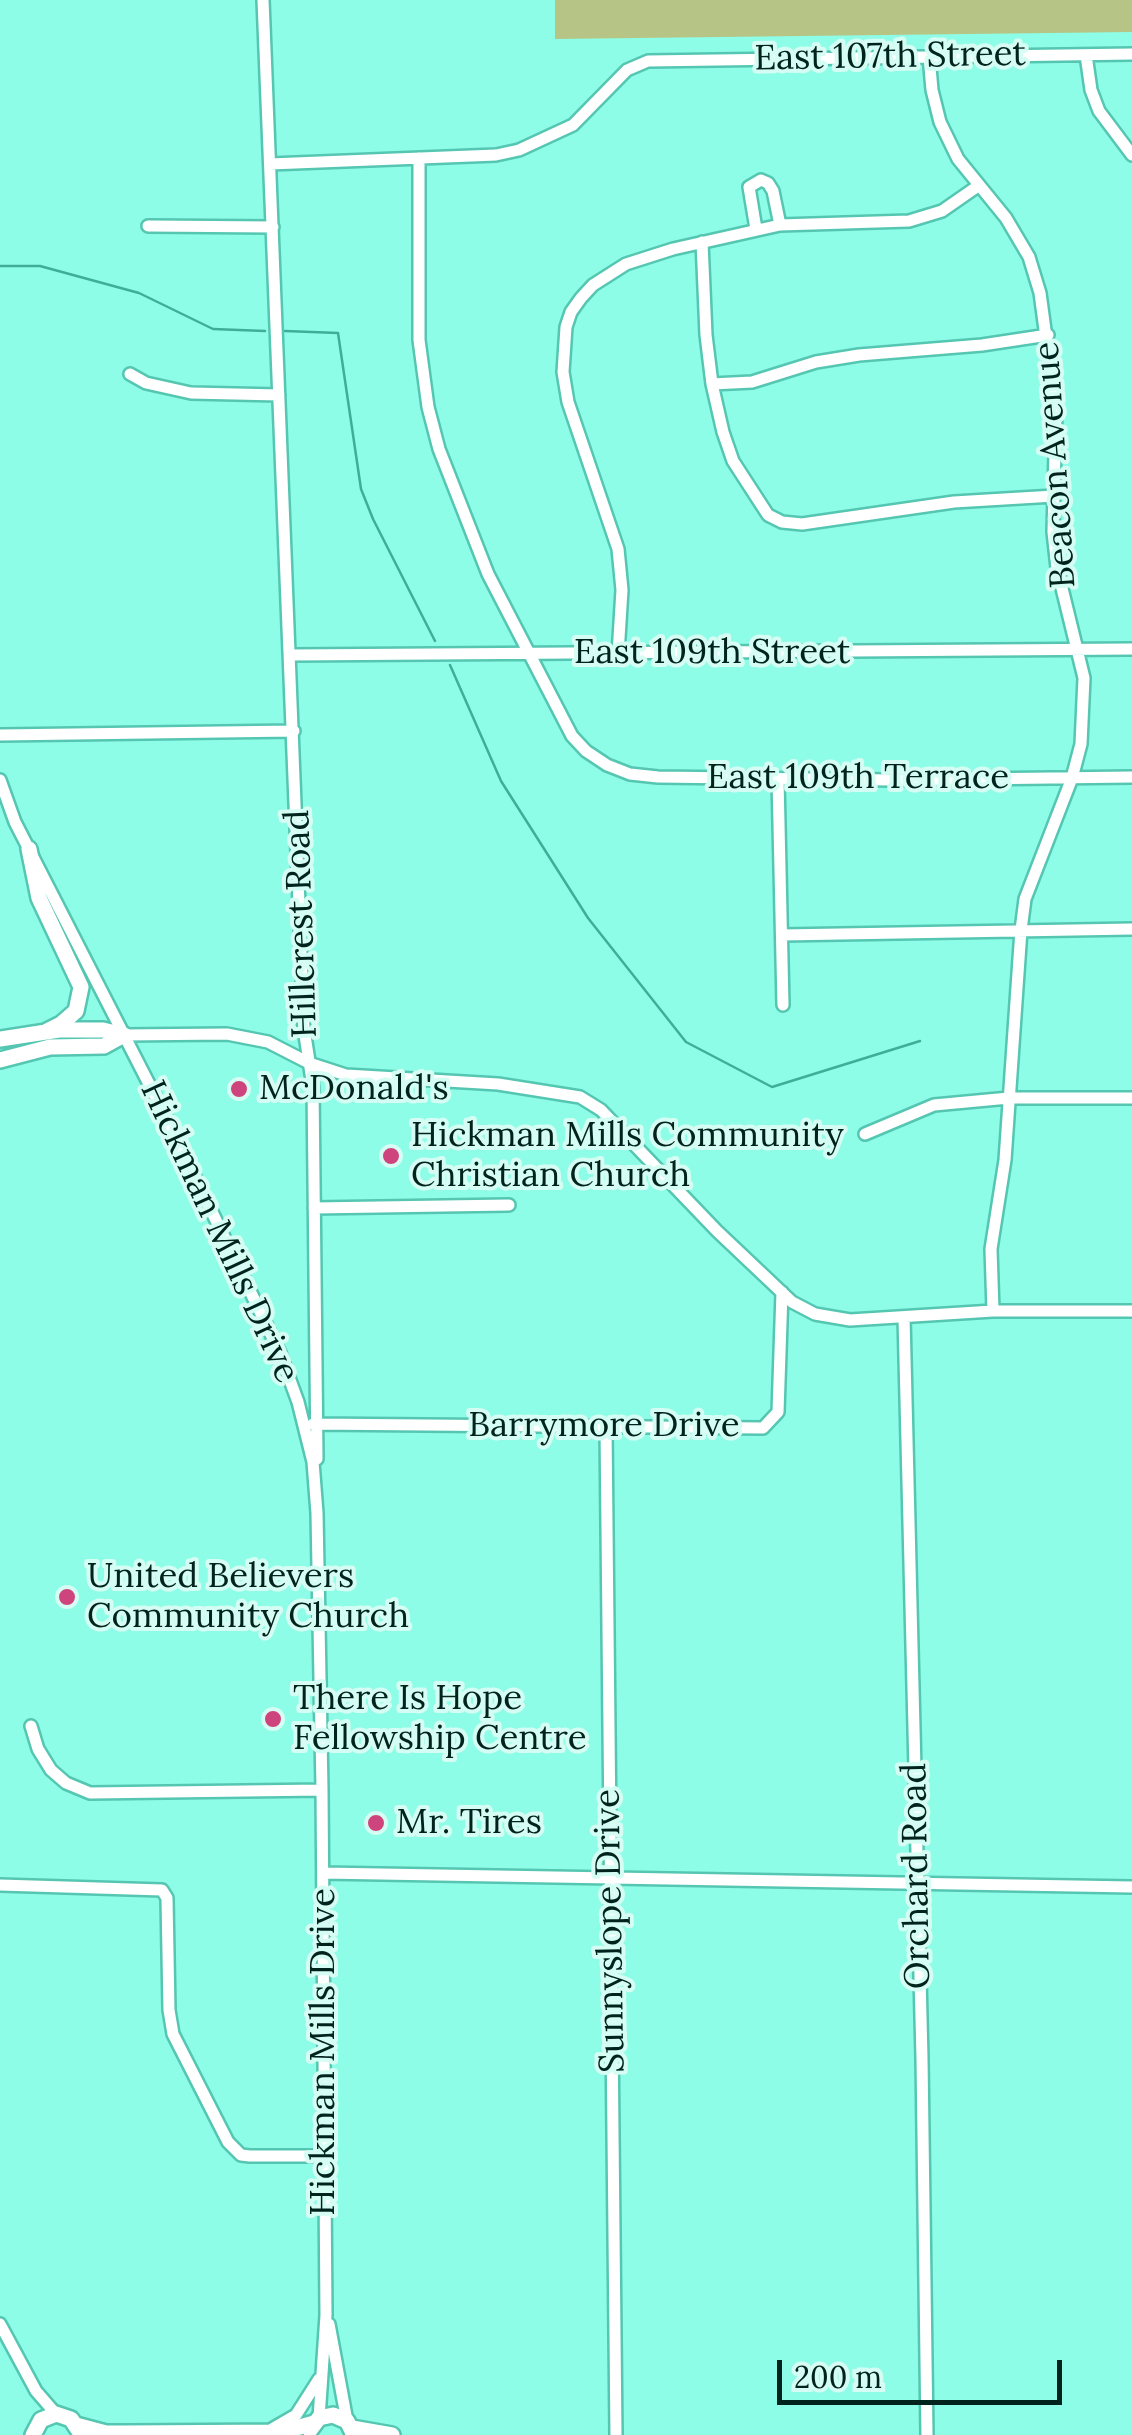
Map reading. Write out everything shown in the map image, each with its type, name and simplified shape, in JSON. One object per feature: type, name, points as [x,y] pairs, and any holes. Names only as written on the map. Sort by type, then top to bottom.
[{"type":"main road","points":[[29,849],[39,898],[81,987],[76,1011],[46,1031]]},
{"type":"main road","points":[[0,1039],[46,1031],[103,1030],[124,1035]]},
{"type":"main road","points":[[0,1060],[50,1047],[104,1046],[124,1035]]},
{"type":"main road","points":[[20,2435],[56,2414],[71,2419],[78,2430],[126,2434],[295,2430],[314,2426],[333,2415],[351,2428],[392,2435]]},
{"type":"street","name":"Hillcrest Road","points":[[263,0],[304,1029],[313,1087],[311,1424]]},
{"type":"street","name":"East 107th Street","points":[[420,158],[496,155],[542,142],[572,125],[627,70],[648,60],[1132,54]]},
{"type":"street","points":[[1086,55],[1091,90],[1099,111],[1132,155]]},
{"type":"street","name":"Beacon Avenue","points":[[929,56],[940,122],[958,159],[1006,218],[1029,257],[1040,292],[1056,411],[1057,568],[1079,650],[1084,711],[1072,778],[1026,899],[1020,930],[1005,1160],[991,1249],[993,1311]]},
{"type":"street","points":[[270,164],[420,158],[419,340],[428,408],[439,449],[488,574],[530,654]]},
{"type":"street","points":[[756,229],[749,187],[761,180],[774,191],[780,225]]},
{"type":"street","points":[[618,654],[622,590],[618,550],[568,402],[563,372],[562,348],[571,312],[592,285],[626,264],[780,225],[909,221],[942,210],[978,186]]},
{"type":"street","points":[[148,226],[273,226]]},
{"type":"street","points":[[702,242],[712,384],[733,461],[768,515],[802,524],[954,502],[1054,496]]},
{"type":"street","points":[[712,384],[752,382],[816,362],[859,355],[1048,335]]},
{"type":"street","points":[[130,374],[191,393],[279,395]]},
{"type":"street","name":"East 109th Street","points":[[292,656],[1132,650]]},
{"type":"street","name":"East 109th Terrace","points":[[530,654],[572,736],[607,766],[630,774],[778,779],[1132,777]]},
{"type":"street","points":[[0,735],[294,732]]},
{"type":"street","points":[[778,779],[784,1005]]},
{"type":"street","name":"Hickman Mills Drive","points":[[0,780],[29,849],[280,1352],[311,1424],[317,1513],[322,1790],[326,2315],[314,2426]]},
{"type":"street","points":[[782,934],[1132,929]]},
{"type":"street","points":[[124,1035],[248,1036],[309,1063],[362,1078],[498,1084],[580,1097],[600,1110],[792,1302],[815,1314],[834,1319],[993,1311],[1132,1311]]},
{"type":"street","points":[[866,1134],[934,1106],[1010,1098],[1132,1098]]},
{"type":"street","points":[[314,1208],[509,1205]]},
{"type":"street","name":"Barrymore Drive","points":[[311,1424],[763,1428],[778,1412],[782,1292]]},
{"type":"street","name":"Orchard Road","points":[[904,1317],[927,2435]]},
{"type":"street","name":"Sunnyslope Drive","points":[[606,1427],[616,2435]]},
{"type":"street","points":[[31,1726],[38,1749],[51,1770],[66,1784],[90,1793],[322,1790]]},
{"type":"street","points":[[323,1874],[1132,1887]]},
{"type":"street","points":[[0,1885],[162,1890],[167,1898],[173,2034],[228,2142],[241,2155],[324,2156]]},
{"type":"street","name":"Hickman Mills Drive","points":[[326,2315],[351,2428]]},
{"type":"street","points":[[0,2324],[36,2390],[56,2414]]},
{"type":"street","points":[[265,2432],[283,2424],[303,2407],[322,2370]]},
{"type":"green space","points":[[555,0],[1132,0],[1132,32],[555,39]]},
{"type":"waterway","points":[[0,266],[40,266],[139,293],[213,329],[265,331]]},
{"type":"waterway","points":[[285,331],[338,333],[361,489],[435,641]]},
{"type":"waterway","points":[[450,665],[501,781],[588,918],[686,1042],[772,1087],[920,1041]]},
{"type":"place","name":"McDonald's","points":[[239,1089]]},
{"type":"place","name":"Hickman Mills Community Christian Church","points":[[391,1156]]},
{"type":"place","name":"United Believers Community Church","points":[[67,1597]]},
{"type":"place","name":"There Is Hope Fellowship Centre","points":[[273,1719]]},
{"type":"place","name":"Mr. Tires","points":[[376,1823]]}]
